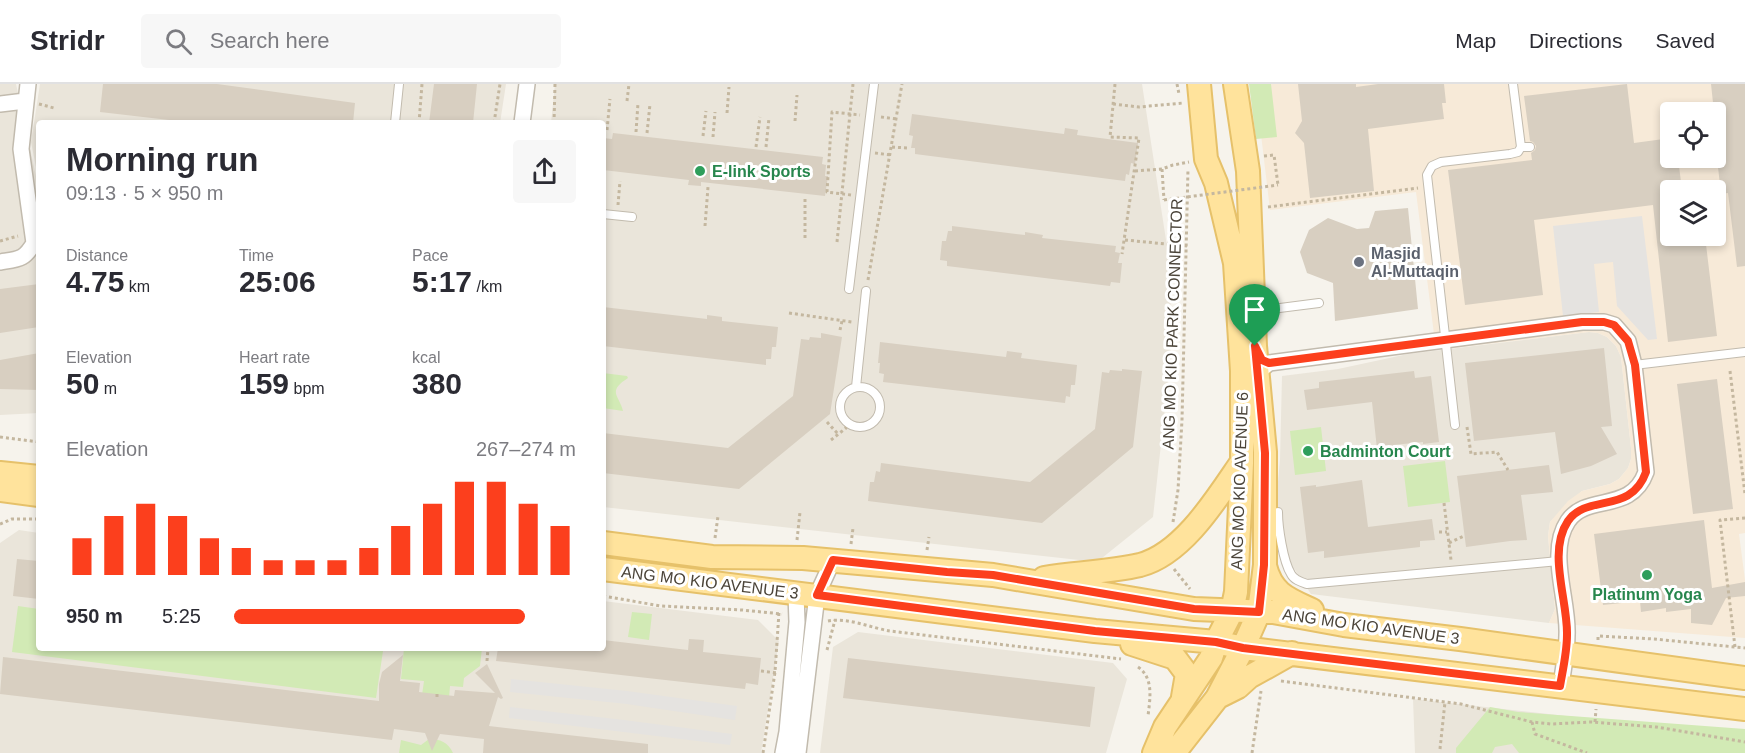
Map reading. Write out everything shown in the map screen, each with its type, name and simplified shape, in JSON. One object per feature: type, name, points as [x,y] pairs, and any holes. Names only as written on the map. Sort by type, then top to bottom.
[{"type":"main road","name":"ANG MO KIO AVENUE 6","points":[[1154,753],[1165,727],[1183,697],[1211,658],[1216,642],[1232,611],[1236,592],[1242,462],[1242,371],[1235,263],[1216,183],[1206,159],[1199,84]]},
{"type":"main road","name":"ANG MO KIO AVENUE 6","points":[[1174,753],[1217,698],[1243,648],[1259,612],[1264,565],[1265,453],[1260,360],[1254,311],[1246,158],[1235,84]]},
{"type":"main road","points":[[1022,581],[1141,564],[1163,555],[1179,542],[1211,506],[1242,462]]},
{"type":"main road","points":[[0,473],[36,477]]},
{"type":"main road","points":[[0,490],[36,495]]},
{"type":"main road","points":[[608,570],[610,544]]},
{"type":"main road","name":"ANG MO KIO AVENUE 3","points":[[610,544],[711,557],[833,560],[993,575],[1194,609],[1273,612],[1344,625],[1745,678]]},
{"type":"main road","points":[[1264,565],[1268,580],[1282,597],[1344,625]]},
{"type":"main road","name":"ANG MO KIO AVENUE 3","points":[[608,570],[1095,631],[1216,642],[1243,648],[1745,709]]},
{"type":"main road","points":[[1095,631],[1175,658],[1186,674],[1183,697]]},
{"type":"main road","points":[[1217,698],[1292,653]]},
{"type":"street","points":[[0,262],[21,259],[28,254],[34,243],[21,149],[28,84]]},
{"type":"street","points":[[522,120],[527,84]]},
{"type":"street","points":[[0,104],[25,100]]},
{"type":"street","points":[[1260,360],[1445,340],[1582,322],[1604,322],[1614,325],[1623,333],[1632,351],[1635,365],[1646,472],[1642,482],[1630,495],[1583,509],[1574,515],[1568,521],[1560,539],[1559,561],[1567,633],[1560,686]]},
{"type":"street","points":[[783,753],[798,622],[806,595],[833,560]]},
{"type":"street","points":[[798,753],[806,595]]},
{"type":"lane","points":[[395,120],[399,84]]},
{"type":"lane","points":[[849,288],[874,84]]},
{"type":"lane","points":[[1455,425],[1428,170],[1441,162],[1511,158],[1518,152],[1521,147],[1513,84]]},
{"type":"lane","points":[[1521,147],[1530,147]]},
{"type":"lane","points":[[606,214],[632,217]]},
{"type":"lane","points":[[856,387],[866,291]]},
{"type":"lane","points":[[1254,311],[1319,303]]},
{"type":"lane","points":[[1635,365],[1745,352]]},
{"type":"lane","points":[[856,387],[867,388],[876,394],[880,404],[880,414],[874,423],[864,427],[853,426],[845,420],[840,411],[841,400],[847,392],[856,387]]},
{"type":"lane","points":[[1278,512],[1278,531],[1291,574],[1297,581],[1307,584],[1559,561]]},
{"type":"path","points":[[494,120],[500,84]]},
{"type":"path","points":[[554,120],[555,84]]},
{"type":"path","points":[[627,101],[629,84]]},
{"type":"path","points":[[837,242],[854,84]]},
{"type":"path","points":[[866,291],[902,84]]},
{"type":"path","points":[[1114,84],[1110,137],[1139,138],[1136,171],[1122,254]]},
{"type":"path","points":[[1113,104],[1139,107],[1181,103],[1177,84]]},
{"type":"path","points":[[419,120],[423,85]]},
{"type":"path","points":[[727,113],[729,87]]},
{"type":"path","points":[[795,121],[797,95]]},
{"type":"path","points":[[607,130],[610,99]]},
{"type":"path","points":[[636,132],[638,103]]},
{"type":"path","points":[[647,132],[650,104]]},
{"type":"path","points":[[703,136],[706,111]]},
{"type":"path","points":[[713,137],[715,112]]},
{"type":"path","points":[[836,193],[827,192],[832,112],[850,114]]},
{"type":"path","points":[[756,147],[760,117]]},
{"type":"path","points":[[766,147],[769,118]]},
{"type":"path","points":[[892,147],[907,148]]},
{"type":"path","name":"ANG MO KIO PARK CONNECTOR","points":[[1173,522],[1178,490],[1188,154]]},
{"type":"path","points":[[1162,169],[1164,200],[1278,185],[1274,155],[1246,158]]},
{"type":"path","points":[[1136,171],[1162,169],[1188,162]]},
{"type":"path","points":[[618,209],[620,181]]},
{"type":"path","points":[[705,226],[708,187]]},
{"type":"path","points":[[1268,207],[1428,187]]},
{"type":"path","points":[[805,198],[805,238]]},
{"type":"path","points":[[1125,240],[1187,246]]},
{"type":"path","points":[[789,313],[863,323]]},
{"type":"path","points":[[840,330],[842,321]]},
{"type":"path","points":[[1730,371],[1745,494]]},
{"type":"path","points":[[831,440],[846,428],[840,411]]},
{"type":"path","points":[[827,422],[838,434]]},
{"type":"path","points":[[1467,427],[1471,454],[1497,452],[1508,470]]},
{"type":"path","points":[[0,437],[36,442]]},
{"type":"path","points":[[1444,503],[1452,570]]},
{"type":"path","points":[[798,539],[800,512]]},
{"type":"path","points":[[716,537],[718,516]]},
{"type":"path","points":[[1735,647],[1720,520],[1745,518]]},
{"type":"path","points":[[0,524],[12,519],[36,519]]},
{"type":"path","points":[[851,545],[853,528]]},
{"type":"path","points":[[1439,532],[1447,532]]},
{"type":"path","points":[[1449,543],[1464,536]]},
{"type":"path","points":[[927,553],[929,537]]},
{"type":"path","points":[[606,597],[662,606],[779,613],[775,672],[763,753]]},
{"type":"path","points":[[848,622],[890,631],[1091,654],[1127,661]]},
{"type":"path","points":[[1598,636],[1745,648]]},
{"type":"path","points":[[487,661],[488,651]]},
{"type":"path","points":[[1136,665],[1144,671],[1150,686],[1147,724]]},
{"type":"path","points":[[761,671],[775,672]]},
{"type":"path","points":[[1275,681],[1445,702],[1532,722],[1551,724],[1591,722],[1646,726],[1745,742]]},
{"type":"path","points":[[1252,753],[1261,689]]},
{"type":"path","points":[[1440,749],[1445,702]]},
{"type":"path","points":[[1532,722],[1536,734],[1587,753]]},
{"type":"shaded area","points":[[0,84],[16,84],[36,176],[36,413],[0,415]]},
{"type":"shaded area","points":[[40,84],[506,84],[500,120],[36,120],[36,167],[31,142]]},
{"type":"shaded area","points":[[555,84],[1142,84],[1170,266],[1171,353],[1153,517],[1097,562],[606,507],[606,120],[551,120]]},
{"type":"shaded area","points":[[1255,84],[1745,84],[1745,533],[1739,534],[1745,580],[1745,638],[1549,623],[1555,609],[1548,536],[1550,522],[1568,501],[1582,491],[1610,484],[1619,479],[1628,468],[1631,459],[1621,357],[1616,346],[1607,337],[1589,332],[1436,350],[1416,192],[1270,210]]},
{"type":"shaded area","points":[[1642,216],[1657,339],[1648,340],[1617,306],[1613,262],[1594,264],[1599,312],[1563,316],[1553,226]]},
{"type":"shaded area","points":[[1589,332],[1607,337],[1616,346],[1621,357],[1631,459],[1628,468],[1619,479],[1610,484],[1582,491],[1550,522],[1548,536],[1555,609],[1549,623],[1311,594],[1273,537],[1280,460],[1282,376],[1338,369],[1408,354]]},
{"type":"shaded area","points":[[19,530],[36,533],[36,651],[606,651],[606,601],[758,620],[779,641],[761,753],[0,753],[0,543]]},
{"type":"shaded area","points":[[858,632],[1113,663],[1127,679],[1106,753],[820,753],[833,647]]},
{"type":"shaded area","points":[[511,679],[627,691],[737,706],[735,720],[627,704],[510,692]]},
{"type":"shaded area","points":[[1413,699],[1745,736],[1745,753],[1415,753]]},
{"type":"shaded area","points":[[510,707],[732,734],[730,745],[509,718]]},
{"type":"green space","points":[[1249,84],[1271,84],[1277,137],[1256,139]]},
{"type":"green space","points":[[606,373],[628,378],[616,391],[623,411],[606,408]]},
{"type":"green space","name":"Badminton Court","points":[[1321,427],[1326,471],[1295,475],[1290,431]]},
{"type":"green space","points":[[1445,461],[1450,502],[1408,507],[1403,466]]},
{"type":"green space","points":[[18,606],[36,609],[36,651],[383,651],[376,698],[12,652]]},
{"type":"green space","points":[[632,612],[652,614],[649,640],[628,637]]},
{"type":"green space","points":[[404,651],[482,651],[480,666],[464,678],[463,687],[450,686],[449,698],[422,695],[424,681],[401,679]]},
{"type":"green space","points":[[1490,707],[1518,712],[1745,729],[1745,753],[1519,753],[1512,744],[1495,747],[1492,753],[1456,753],[1456,748]]},
{"type":"green space","points":[[429,739],[443,742],[453,753],[399,753],[401,740],[421,745]]},
{"type":"building","points":[[103,84],[217,84],[355,103],[353,120],[169,120],[100,112]]},
{"type":"building","points":[[434,84],[477,84],[473,120],[429,120]]},
{"type":"building","points":[[1298,84],[1356,84],[1356,87],[1378,84],[1444,84],[1446,103],[1442,103],[1444,119],[1368,129],[1374,191],[1310,198],[1304,143],[1295,133],[1302,121]]},
{"type":"building","points":[[1627,84],[1634,143],[1660,139],[1660,168],[1679,168],[1681,180],[1660,180],[1660,246],[1706,246],[1717,336],[1668,342],[1653,205],[1534,220],[1543,295],[1465,305],[1448,170],[1532,160],[1531,153],[1536,146],[1530,141],[1524,96]]},
{"type":"building","points":[[1711,84],[1745,84],[1745,266],[1737,267],[1726,180],[1719,180],[1718,168],[1726,168],[1726,102],[1713,102]]},
{"type":"building","points":[[912,114],[1064,134],[1065,128],[1078,130],[1077,135],[1138,143],[1135,164],[1131,163],[1129,175],[1126,174],[1125,181],[915,154],[915,148],[911,148],[913,136],[909,135]]},
{"type":"building","points":[[613,133],[823,157],[822,164],[826,165],[825,176],[828,176],[825,196],[701,182],[701,186],[688,185],[689,180],[606,170],[606,138],[612,139]]},
{"type":"building","name":"Masjid Al-Muttaqin","points":[[1408,208],[1418,309],[1335,321],[1333,283],[1307,273],[1300,252],[1309,230],[1328,218],[1357,229],[1369,228],[1375,211]]},
{"type":"building","points":[[952,226],[1025,235],[1025,232],[1043,235],[1042,238],[1116,246],[1115,252],[1120,253],[1118,263],[1122,263],[1120,283],[1111,282],[1110,286],[947,266],[947,261],[940,260],[942,241],[946,241],[948,231],[952,231]]},
{"type":"building","points":[[36,284],[36,327],[0,333],[0,289]]},
{"type":"building","points":[[606,307],[707,319],[707,315],[722,317],[722,321],[778,327],[776,347],[772,347],[771,359],[766,359],[766,365],[606,346]]},
{"type":"building","points":[[821,333],[842,337],[830,414],[739,489],[606,473],[606,433],[728,448],[793,396],[801,339],[821,338]]},
{"type":"building","points":[[880,342],[1006,357],[1007,351],[1022,353],[1021,358],[1077,365],[1075,385],[1071,385],[1070,397],[1066,396],[1065,403],[883,382],[884,374],[879,373],[880,363],[878,363]]},
{"type":"building","points":[[1604,348],[1612,426],[1601,427],[1617,454],[1591,466],[1561,474],[1555,432],[1474,441],[1465,363]]},
{"type":"building","points":[[36,354],[36,390],[0,389],[0,360]]},
{"type":"building","points":[[1122,369],[1142,371],[1133,447],[1042,523],[868,501],[870,482],[874,482],[876,471],[880,472],[881,463],[1030,482],[1095,429],[1102,372],[1109,373],[1110,370],[1122,371]]},
{"type":"building","points":[[1414,371],[1415,378],[1431,376],[1439,442],[1393,445],[1393,447],[1377,449],[1372,402],[1307,410],[1304,390],[1319,388],[1319,382]]},
{"type":"building","points":[[1717,379],[1733,509],[1693,514],[1677,384]]},
{"type":"building","points":[[1549,465],[1553,492],[1521,495],[1527,540],[1466,547],[1457,476]]},
{"type":"building","points":[[1362,480],[1368,527],[1432,519],[1435,540],[1420,541],[1420,547],[1324,558],[1324,551],[1308,553],[1300,487]]},
{"type":"building","points":[[1704,520],[1712,588],[1745,582],[1745,596],[1726,598],[1712,625],[1691,623],[1691,609],[1666,612],[1666,608],[1641,612],[1640,601],[1603,605],[1594,534]]},
{"type":"building","points":[[17,559],[36,561],[36,599],[13,596]]},
{"type":"building","points":[[689,639],[704,640],[703,652],[761,658],[758,685],[746,683],[745,689],[496,661],[498,651],[606,651],[606,640],[688,650]]},
{"type":"building","points":[[403,655],[400,681],[420,683],[419,692],[454,696],[455,690],[495,693],[475,673],[487,664],[503,698],[498,697],[489,726],[648,744],[648,753],[483,753],[484,739],[440,734],[432,751],[425,733],[394,729],[392,740],[0,694],[3,657],[379,701],[382,672]]},
{"type":"building","points":[[848,658],[1095,687],[1090,727],[843,698]]},
{"type":"place","name":"E-link Sports","points":[[700,171]]},
{"type":"place","name":"Masjid Al-Muttaqin","points":[[1359,262]]},
{"type":"place","name":"Badminton Court","points":[[1308,451]]},
{"type":"place","name":"Platinum Yoga","points":[[1647,575]]},
{"type":"route","points":[[1582,322],[1604,322],[1614,325],[1623,333],[1632,351],[1635,365],[1646,472],[1642,482],[1630,495],[1583,509],[1568,521],[1564,529],[1560,539],[1559,561],[1567,633],[1560,686],[1243,648],[1216,642],[1095,631],[817,595],[833,560],[993,575],[1194,609],[1259,612],[1264,565],[1265,453],[1255,346],[1262,360],[1269,363],[1582,322]]}]
